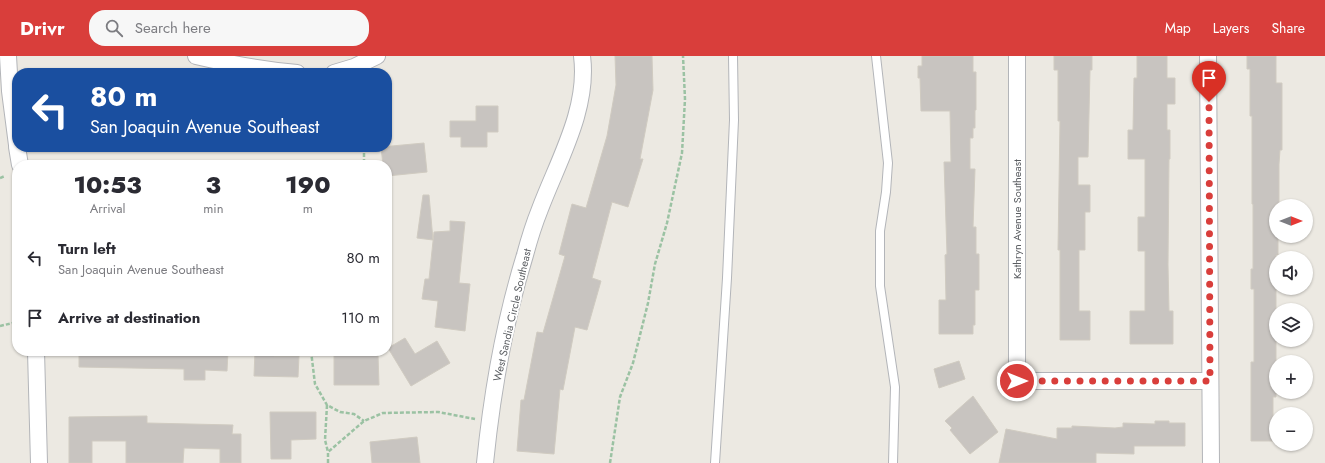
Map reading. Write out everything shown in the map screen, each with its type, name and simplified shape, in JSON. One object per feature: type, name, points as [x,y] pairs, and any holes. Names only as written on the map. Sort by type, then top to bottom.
[{"type":"street","points":[[8,56],[12,107]]},
{"type":"street","points":[[196,56],[256,68]]},
{"type":"street","points":[[351,68],[377,56]]},
{"type":"street","name":"West Sandia Circle Southeast","points":[[485,463],[489,422],[497,373],[517,283],[539,209],[570,134],[578,106],[583,78],[582,56]]},
{"type":"street","name":"Kathryn Avenue Southeast","points":[[1017,56],[1017,381],[1210,381]]},
{"type":"street","points":[[1208,56],[1211,463]]},
{"type":"street","points":[[36,356],[39,463]]},
{"type":"lane","points":[[715,463],[727,278],[734,120],[733,56]]},
{"type":"lane","points":[[876,56],[888,163],[886,192],[880,231],[880,286],[894,387],[893,463]]},
{"type":"path","points":[[610,463],[620,397],[637,348],[648,303],[655,264],[682,153],[685,99],[683,56]]},
{"type":"path","points":[[0,178],[6,176]]},
{"type":"path","points":[[0,326],[12,323]]},
{"type":"path","points":[[312,356],[315,384],[327,405],[340,412],[354,414],[364,421]]},
{"type":"path","points":[[327,405],[325,440],[328,452],[328,463]]},
{"type":"path","points":[[328,452],[364,421],[383,413],[438,412],[489,422]]},
{"type":"building","points":[[615,56],[652,56],[653,90],[640,159],[643,159],[628,207],[612,202],[592,278],[601,281],[587,330],[575,327],[563,390],[560,389],[554,454],[517,451],[521,400],[524,400],[537,332],[543,333],[565,256],[559,254],[572,204],[586,208],[607,136],[616,85]]},
{"type":"building","points":[[922,56],[973,56],[973,72],[976,72],[975,128],[973,128],[973,138],[970,138],[970,169],[975,169],[973,227],[976,227],[976,254],[979,254],[979,290],[975,290],[975,325],[973,325],[973,334],[939,334],[939,300],[946,300],[945,255],[947,254],[944,162],[951,162],[950,111],[921,111],[918,66],[922,66]]},
{"type":"building","points":[[1054,56],[1092,56],[1092,70],[1090,70],[1088,157],[1078,157],[1078,185],[1090,185],[1090,212],[1085,212],[1085,250],[1079,250],[1079,311],[1090,311],[1090,340],[1060,340],[1060,250],[1058,250],[1060,121],[1058,121],[1058,70],[1054,70]]},
{"type":"building","points":[[1137,56],[1167,56],[1167,78],[1175,78],[1175,104],[1167,104],[1167,130],[1170,130],[1168,265],[1169,311],[1173,311],[1173,344],[1130,344],[1130,311],[1145,311],[1145,251],[1138,251],[1138,217],[1145,217],[1145,159],[1128,159],[1128,130],[1133,130],[1134,78],[1137,78]]},
{"type":"building","points":[[1247,56],[1276,56],[1276,83],[1282,83],[1282,150],[1280,150],[1279,164],[1279,199],[1269,199],[1269,243],[1278,243],[1278,251],[1269,251],[1269,295],[1276,295],[1276,303],[1269,303],[1269,347],[1276,347],[1276,355],[1269,355],[1269,399],[1273,399],[1273,407],[1269,407],[1269,441],[1251,441],[1251,362],[1254,362],[1254,289],[1251,289],[1251,269],[1253,269],[1252,116],[1250,116],[1250,69],[1247,69]]},
{"type":"building","points":[[476,106],[498,106],[498,132],[487,132],[487,147],[461,147],[461,137],[450,137],[450,121],[476,121]]},
{"type":"building","points":[[424,143],[427,172],[392,176],[392,160],[382,160],[382,152],[392,152],[392,146]]},
{"type":"building","points":[[423,195],[429,195],[433,240],[417,238]]},
{"type":"building","points":[[450,221],[465,222],[459,283],[470,284],[465,331],[435,327],[438,301],[422,299],[425,279],[429,279],[434,232],[450,231]]},
{"type":"building","points":[[405,338],[415,354],[437,341],[450,363],[411,386],[392,355],[392,346]]},
{"type":"building","points":[[79,356],[228,356],[227,371],[205,370],[205,380],[184,380],[184,369],[79,367]]},
{"type":"building","points":[[255,356],[299,356],[298,377],[254,376]]},
{"type":"building","points":[[334,356],[378,356],[379,385],[334,385]]},
{"type":"building","points":[[959,361],[965,379],[939,388],[934,369]]},
{"type":"building","points":[[973,396],[998,432],[970,454],[950,430],[952,428],[945,421]]},
{"type":"building","points":[[270,412],[316,412],[316,439],[291,440],[291,459],[271,459]]},
{"type":"building","points":[[147,416],[147,423],[233,425],[232,434],[241,434],[241,463],[220,463],[220,449],[184,448],[183,463],[126,463],[126,441],[92,441],[92,463],[69,463],[69,417]]},
{"type":"building","points":[[1155,421],[1185,423],[1185,446],[1134,446],[1134,454],[1096,453],[1096,463],[999,463],[1006,429],[1057,439],[1057,428],[1072,428],[1072,426],[1115,428],[1123,427],[1123,423],[1155,424]]},
{"type":"building","points":[[417,437],[420,463],[372,463],[370,442]]},
{"type":"route","points":[[1017,381],[1210,381],[1209,102]]}]
